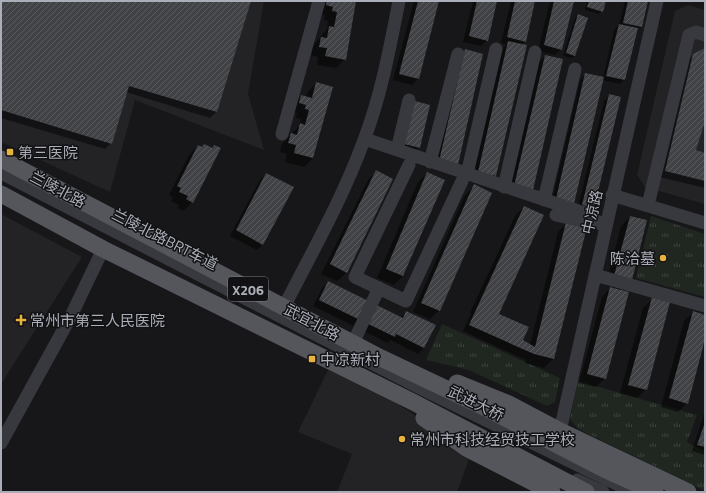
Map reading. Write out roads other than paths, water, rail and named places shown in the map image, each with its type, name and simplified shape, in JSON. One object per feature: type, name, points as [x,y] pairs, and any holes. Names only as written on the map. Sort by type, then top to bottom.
[{"type":"main road","name":"兰陵北路","points":[[1,159],[116,219]]},
{"type":"main road","points":[[1,194],[104,249]]},
{"type":"main road","name":"武宜北路","points":[[116,219],[381,358],[419,391]]},
{"type":"main road","name":"武宜北路","points":[[104,249],[267,331],[371,381],[419,391]]},
{"type":"main road","points":[[381,358],[474,388],[688,492]]},
{"type":"main road","points":[[371,381],[468,449],[552,492]]},
{"type":"main road","name":"武进大桥","points":[[419,391],[586,492]]},
{"type":"main road","name":"武进大桥","points":[[419,391],[480,405],[606,470],[655,492]]},
{"type":"street","points":[[282,134],[319,1]]},
{"type":"street","points":[[284,307],[344,190],[365,139],[392,40],[399,1]]},
{"type":"street","name":"中凉路","points":[[560,431],[612,195],[657,1]]},
{"type":"street","points":[[648,205],[689,35],[696,32],[705,35]]},
{"type":"street","points":[[409,165],[355,277],[406,301],[464,178],[496,49]]},
{"type":"street","points":[[504,187],[535,52]]},
{"type":"street","points":[[430,162],[458,54]]},
{"type":"street","points":[[544,200],[575,69]]},
{"type":"street","points":[[397,150],[409,100]]},
{"type":"street","points":[[365,139],[430,162],[464,178],[504,187],[587,214],[605,227]]},
{"type":"street","name":"兰陵北路BRT车道","points":[[1,173],[419,391]]},
{"type":"street","points":[[612,195],[705,223]]},
{"type":"street","points":[[556,215],[605,227]]},
{"type":"street","points":[[1,443],[71,316],[104,249]]},
{"type":"street","points":[[594,275],[705,306]]},
{"type":"street","points":[[353,343],[379,288]]},
{"type":"street","points":[[419,391],[566,475],[603,492]]},
{"type":"street","points":[[419,391],[633,492]]},
{"type":"place","name":"第三医院","points":[[10,152]]},
{"type":"place","name":"陈洽墓","points":[[663,258]]},
{"type":"place","name":"常州市第三人民医院","points":[[21,320]]},
{"type":"place","name":"中凉新村","points":[[312,359]]},
{"type":"place","name":"常州市科技经贸技工学校","points":[[402,439]]}]
